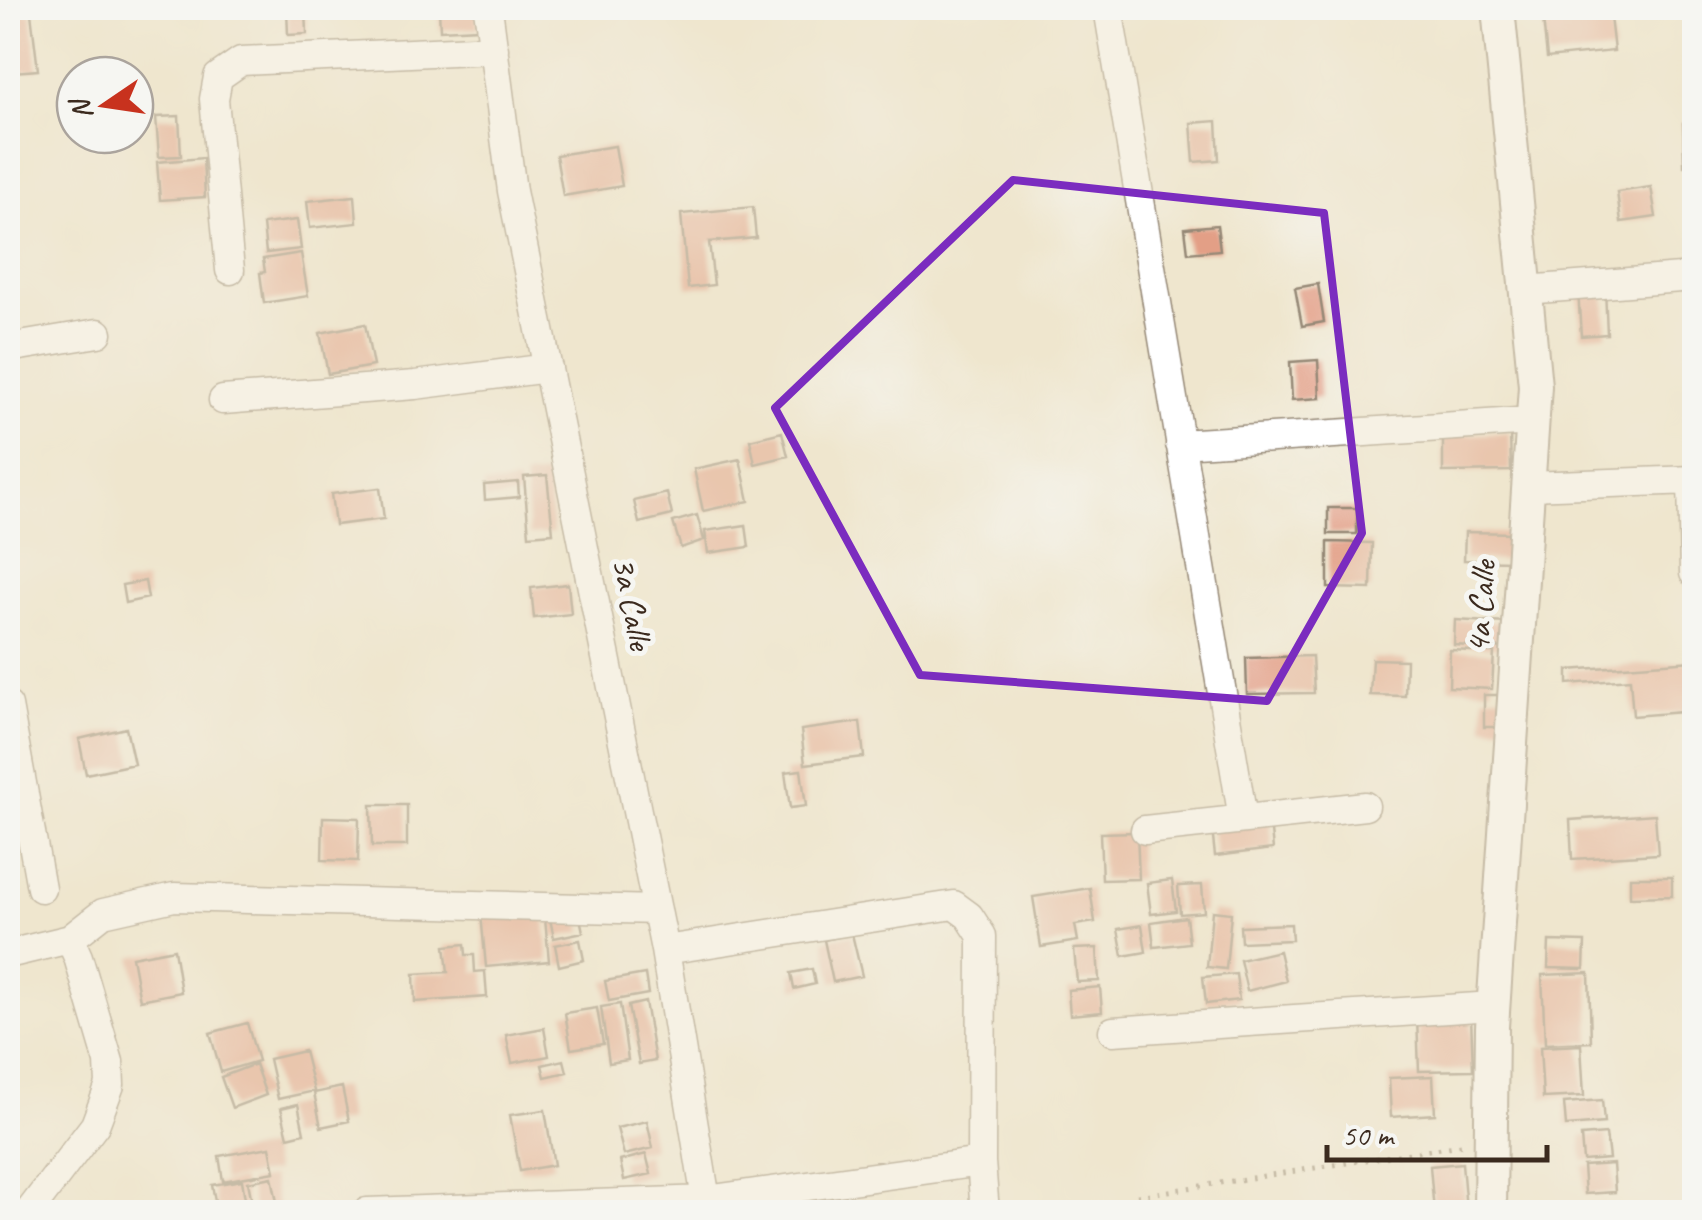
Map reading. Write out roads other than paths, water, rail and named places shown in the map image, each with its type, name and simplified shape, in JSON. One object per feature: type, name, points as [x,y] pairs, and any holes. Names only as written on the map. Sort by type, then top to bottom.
[{"type":"street","name":"3a Calle","points":[[488,8],[512,191],[665,950],[707,1206]]},
{"type":"street","points":[[1108,8],[1243,818]]},
{"type":"street","name":"4a Calle","points":[[1490,1212],[1493,1006],[1535,386],[1498,8]]},
{"type":"street","points":[[230,270],[214,99],[218,77],[241,61],[494,50]]},
{"type":"street","points":[[1526,290],[1694,276]]},
{"type":"street","points":[[8,348],[98,334]]},
{"type":"street","points":[[223,400],[415,385],[548,368]]},
{"type":"street","points":[[1180,444],[1533,421]]},
{"type":"street","points":[[1528,486],[1693,480],[1694,573]]},
{"type":"street","points":[[8,706],[41,888]]},
{"type":"street","points":[[1145,830],[1365,806]]},
{"type":"street","points":[[8,954],[70,939],[104,913],[174,897],[657,910]]},
{"type":"street","points":[[665,950],[954,904],[969,916],[982,936],[981,1162],[985,1212]]},
{"type":"street","points":[[29,1212],[95,1125],[110,1084],[109,1062],[70,939]]},
{"type":"street","points":[[1113,1031],[1493,1006]]},
{"type":"street","points":[[367,1212],[707,1206],[981,1162]]}]
